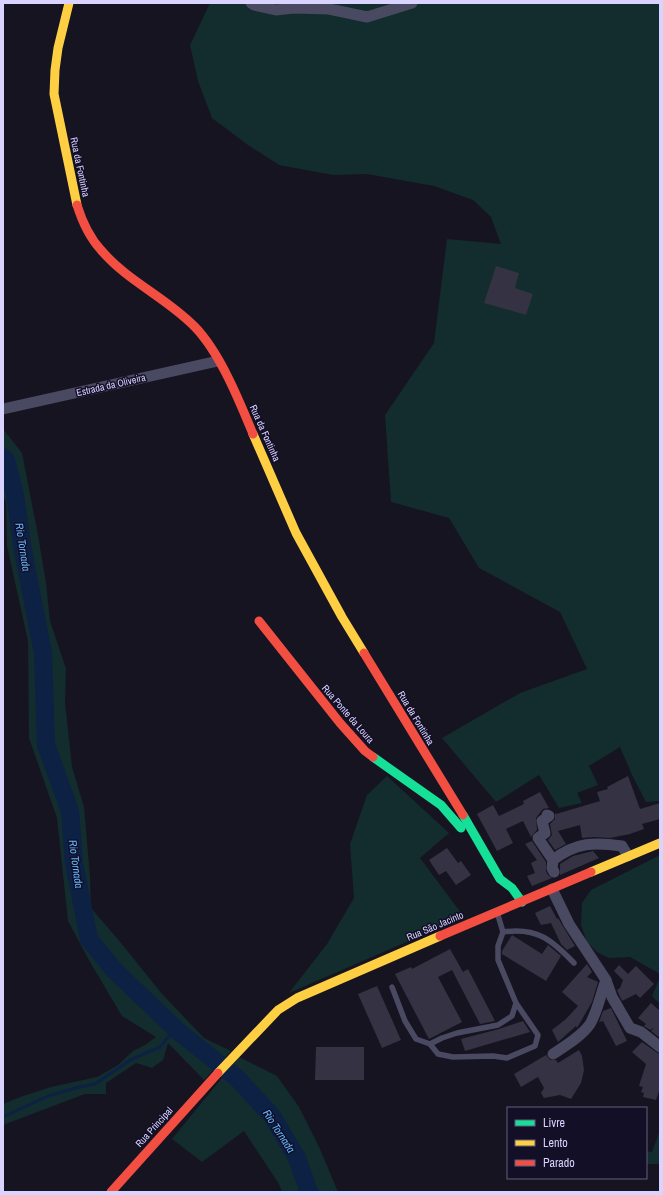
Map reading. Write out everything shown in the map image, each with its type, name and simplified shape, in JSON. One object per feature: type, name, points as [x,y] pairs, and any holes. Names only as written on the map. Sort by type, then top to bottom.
[{"type":"street","name":"Rua da Fontinha","points":[[69,3],[61,29],[56,57],[53,79],[54,94],[75,200],[89,234],[101,252],[131,278],[162,299],[191,323],[202,335],[231,382],[296,533],[307,554],[346,623],[500,879],[502,896],[501,910]]},
{"type":"street","points":[[251,3],[276,10],[294,8],[329,9],[367,17],[412,3]]},
{"type":"street","name":"Estrada da Oliveira","points":[[3,409],[218,361]]},
{"type":"street","name":"Rua Ponte da Loura","points":[[259,621],[340,723],[365,751],[441,804],[467,833],[473,832]]},
{"type":"street","points":[[548,815],[549,816],[542,821],[545,833],[538,838],[553,860],[552,868],[554,872]]},
{"type":"street","points":[[553,860],[565,851],[582,845],[605,843],[622,846],[628,856]]},
{"type":"street","name":"Rua São Jacinto","points":[[214,1077],[278,1010],[297,998],[660,843]]},
{"type":"street","name":"Rua da Fontinha","points":[[500,879],[512,888],[522,902]]},
{"type":"street","points":[[552,889],[570,924],[606,980],[612,997],[630,1028],[641,1032],[660,1047]]},
{"type":"street","points":[[553,1054],[573,1041],[590,1025],[606,980]]},
{"type":"street","name":"Rua Principal","points":[[111,1192],[214,1077]]},
{"type":"lane","points":[[392,987],[405,1021],[416,1038],[430,1044],[438,1054],[452,1057],[479,1056],[507,1058],[535,1046],[538,1035],[516,1003],[498,960],[498,946],[503,932],[501,910]]},
{"type":"lane","points":[[503,932],[517,930],[536,934],[548,939],[558,946],[574,964]]},
{"type":"lane","points":[[430,1044],[457,1033],[498,1025],[512,1016],[516,1003]]},
{"type":"green space","points":[[210,3],[660,3],[660,801],[646,802],[620,747],[589,766],[598,785],[577,793],[582,803],[559,808],[539,775],[496,802],[442,738],[520,693],[587,669],[560,612],[479,568],[449,518],[391,502],[385,415],[434,343],[447,239],[501,244],[491,217],[473,200],[434,186],[367,174],[333,175],[279,165],[248,145],[212,118],[198,81],[190,45]]},
{"type":"green space","points":[[3,429],[22,453],[46,583],[50,621],[66,669],[65,703],[72,767],[84,807],[90,876],[91,908],[162,994],[204,1038],[231,1051],[204,1080],[168,1043],[163,1060],[152,1068],[136,1063],[106,1083],[106,1094],[85,1094],[3,1125],[3,1104],[51,1087],[97,1077],[118,1065],[133,1051],[156,1037],[122,1016],[68,921],[57,818],[29,738],[28,641],[7,546],[6,502],[3,496]]},
{"type":"green space","points":[[387,776],[449,833],[420,858],[464,917],[289,993],[327,944],[354,898],[350,844],[367,795]]},
{"type":"green space","points":[[660,855],[660,974],[630,957],[609,958],[597,952],[587,942],[581,925],[582,903],[591,890]]},
{"type":"green space","points":[[660,977],[660,1004],[652,996]]},
{"type":"green space","points":[[239,1057],[277,1076],[299,1107],[320,1149],[338,1192],[282,1192],[279,1184],[244,1131],[202,1162],[172,1139]]},
{"type":"green space","points":[[660,1130],[660,1164],[647,1164],[647,1151],[652,1152]]},
{"type":"building","points":[[496,266],[519,273],[515,288],[533,294],[526,315],[484,303]]},
{"type":"building","points":[[628,776],[640,809],[660,803],[660,819],[642,824],[644,829],[630,834],[610,838],[582,838],[580,825],[558,831],[566,844],[555,850],[548,840],[552,835],[550,824],[555,819],[555,813],[556,814],[600,801],[597,792],[608,789],[607,787]]},
{"type":"building","points":[[540,792],[549,808],[543,809],[536,818],[537,830],[531,837],[523,821],[506,829],[513,843],[497,851],[477,814],[493,805],[499,816],[524,804],[523,801]]},
{"type":"building","points":[[532,841],[546,862],[546,871],[552,878],[532,886],[527,876],[535,873],[531,863],[537,860],[525,844]]},
{"type":"building","points":[[447,848],[458,863],[461,861],[471,875],[456,885],[446,871],[439,875],[429,860]]},
{"type":"building","points":[[593,851],[599,858],[560,875],[560,864],[573,856]]},
{"type":"building","points":[[550,906],[575,946],[567,950],[561,944],[551,923],[541,925],[535,913]]},
{"type":"building","points":[[512,935],[542,954],[548,945],[561,956],[546,981],[502,954],[502,951]]},
{"type":"building","points":[[450,949],[463,972],[468,969],[495,1021],[480,1024],[452,970],[438,977],[462,1022],[429,1039],[395,974],[411,967],[412,969]]},
{"type":"building","points":[[587,964],[592,972],[587,977],[598,982],[592,1002],[577,1028],[576,1026],[558,1042],[552,1030],[566,1019],[578,1006],[562,992]]},
{"type":"building","points":[[619,965],[628,974],[636,966],[654,984],[640,998],[636,994],[622,1001],[617,990],[620,988],[623,980],[614,971]]},
{"type":"building","points":[[377,986],[401,1040],[382,1048],[358,994]]},
{"type":"building","points":[[651,1003],[660,1011],[660,1038],[651,1031],[654,1028],[650,1030],[644,1026],[646,1024],[638,1018]]},
{"type":"building","points":[[611,1008],[627,1041],[616,1046],[603,1021],[599,1022],[603,1011]]},
{"type":"building","points":[[523,1021],[530,1032],[465,1051],[461,1039]]},
{"type":"building","points":[[642,1042],[660,1054],[660,1088],[656,1100],[643,1097],[644,1093],[641,1092],[643,1087],[639,1086],[646,1064],[632,1052]]},
{"type":"building","points":[[316,1047],[364,1047],[364,1080],[315,1080]]},
{"type":"building","points":[[579,1050],[582,1056],[584,1070],[581,1083],[571,1099],[560,1095],[544,1098],[541,1093],[544,1088],[538,1077],[521,1087],[514,1074],[546,1055],[550,1060],[556,1060],[558,1063]]},
{"type":"waterway","name":"Rio Tornada","points":[[3,457],[6,460],[15,495],[23,551],[43,653],[46,745],[70,811],[74,863],[89,939],[114,970],[179,1032],[237,1078],[272,1116],[297,1158],[309,1192]]},
{"type":"waterway","points":[[3,1117],[48,1096],[95,1084],[132,1059],[160,1047],[175,1029]]},
{"type":"traffic: fast","points":[[373,757],[441,805],[461,828]]},
{"type":"traffic: fast","points":[[463,815],[500,879],[512,888],[522,902]]},
{"type":"traffic: slow","points":[[69,3],[58,48],[54,94],[77,205]]},
{"type":"traffic: slow","points":[[253,434],[296,533],[342,617],[364,653]]},
{"type":"traffic: slow","points":[[591,872],[660,843]]},
{"type":"traffic: slow","points":[[218,1073],[278,1010],[297,998],[440,936]]},
{"type":"traffic: jam","points":[[77,205],[89,234],[111,261],[172,307],[195,327],[204,338],[221,363],[253,434]]},
{"type":"traffic: jam","points":[[259,621],[340,723],[365,751],[373,757]]},
{"type":"traffic: jam","points":[[364,653],[463,815]]},
{"type":"traffic: jam","points":[[440,936],[591,872]]},
{"type":"traffic: jam","points":[[111,1192],[218,1073]]}]
